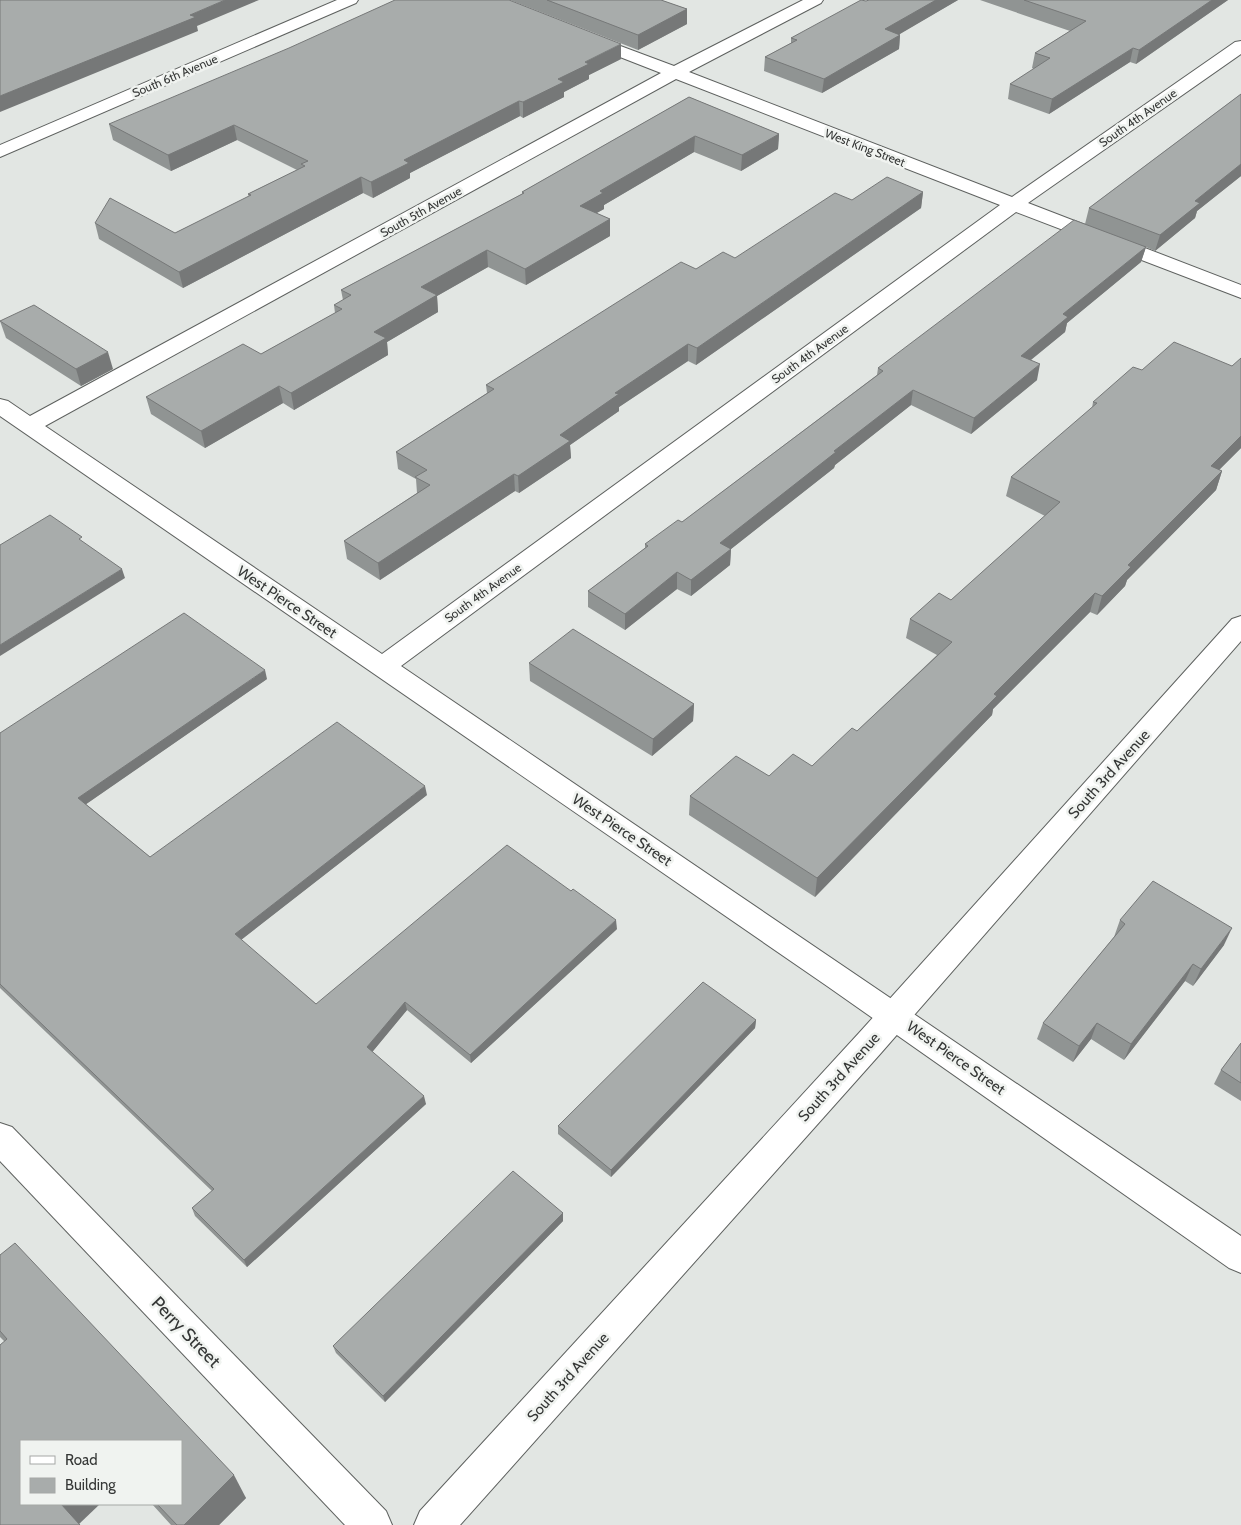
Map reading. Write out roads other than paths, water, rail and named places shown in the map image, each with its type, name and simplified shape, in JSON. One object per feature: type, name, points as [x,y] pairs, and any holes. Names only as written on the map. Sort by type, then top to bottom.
[{"type":"street","name":"South 6th Avenue","points":[[0,152],[350,0]]},
{"type":"street","name":"South 5th Avenue","points":[[29,426],[674,73],[815,0]]},
{"type":"street","name":"West King Street","points":[[564,29],[1241,292]]},
{"type":"street","name":"South 4th Avenue","points":[[382,667],[1013,205],[1241,46]]},
{"type":"street","name":"West Pierce Street","points":[[0,406],[894,1015],[1241,1256]]},
{"type":"street","name":"South 3rd Avenue","points":[[434,1525],[894,1015],[1241,625]]},
{"type":"street","name":"Perry Street","points":[[0,1138],[372,1525]]}]
